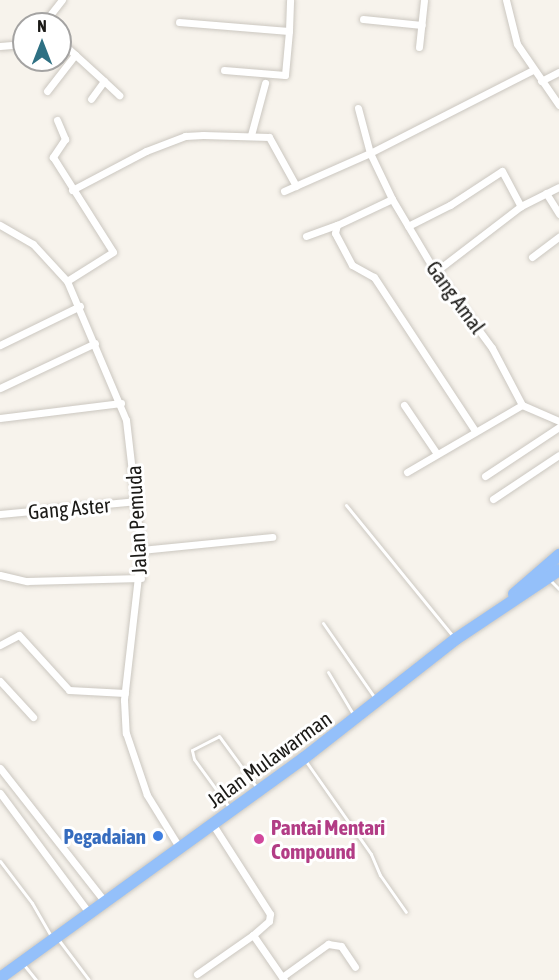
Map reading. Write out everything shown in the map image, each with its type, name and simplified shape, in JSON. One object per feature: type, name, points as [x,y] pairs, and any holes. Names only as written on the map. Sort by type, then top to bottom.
[{"type":"highway","name":"Jalan Mulawarman","points":[[0,978],[53,936],[90,914],[179,847],[260,791],[378,702],[456,639],[487,620],[554,568]]},
{"type":"street","points":[[52,12],[62,0]]},
{"type":"street","points":[[224,70],[285,75],[290,0]]},
{"type":"street","points":[[419,47],[424,0]]},
{"type":"street","points":[[507,0],[512,31],[533,70],[559,105]]},
{"type":"street","points":[[363,19],[422,25]]},
{"type":"street","points":[[179,22],[289,31]]},
{"type":"street","points":[[72,52],[119,95]]},
{"type":"street","points":[[47,91],[75,55]]},
{"type":"street","points":[[284,191],[370,153],[533,70]]},
{"type":"street","points":[[541,81],[559,72]]},
{"type":"street","points":[[92,99],[104,81]]},
{"type":"street","points":[[251,135],[265,83]]},
{"type":"street","name":"Gang Amal","points":[[358,108],[370,153],[392,199],[435,272],[492,348],[522,405]]},
{"type":"street","points":[[57,120],[65,139],[53,157],[112,252],[67,281]]},
{"type":"street","points":[[72,190],[185,136],[269,137],[296,186]]},
{"type":"street","points":[[408,226],[450,205],[502,171],[521,206]]},
{"type":"street","points":[[435,272],[521,206],[559,187]]},
{"type":"street","points":[[546,193],[559,214]]},
{"type":"street","points":[[306,236],[337,225],[392,199]]},
{"type":"street","name":"Jalan Pemuda","points":[[0,225],[33,244],[67,281],[121,403],[132,445],[141,550],[141,578],[125,693],[126,733],[135,766],[147,795],[179,847]]},
{"type":"street","points":[[337,225],[335,233],[352,265],[374,277],[475,431]]},
{"type":"street","points":[[532,257],[559,237]]},
{"type":"street","points":[[0,345],[80,306]]},
{"type":"street","points":[[0,388],[94,343]]},
{"type":"street","points":[[0,418],[121,403]]},
{"type":"street","points":[[404,405],[437,454]]},
{"type":"street","points":[[407,472],[522,405],[559,421]]},
{"type":"street","points":[[485,476],[559,427]]},
{"type":"street","points":[[493,499],[559,455]]},
{"type":"street","name":"Gang Aster","points":[[0,514],[137,501]]},
{"type":"street","points":[[141,550],[272,537]]},
{"type":"street","points":[[0,574],[27,581],[141,578]]},
{"type":"street","points":[[0,645],[19,636],[69,690],[125,693]]},
{"type":"street","points":[[0,681],[33,717]]},
{"type":"street","points":[[0,768],[105,902]]},
{"type":"street","points":[[0,794],[90,914]]},
{"type":"street","points":[[197,974],[253,936],[269,921],[270,914],[213,825]]},
{"type":"street","points":[[253,936],[283,978],[328,944],[341,946],[355,967]]},
{"type":"lane","points":[[346,505],[456,639]]},
{"type":"lane","points":[[554,568],[559,588]]},
{"type":"lane","points":[[323,623],[378,702]]},
{"type":"lane","points":[[328,672],[356,719]]},
{"type":"lane","points":[[232,811],[194,759],[192,750],[215,736],[223,738],[260,791]]},
{"type":"lane","points":[[304,758],[371,854],[380,875],[406,912]]},
{"type":"lane","points":[[0,861],[32,903],[53,936],[89,980]]},
{"type":"lane","points":[[21,961],[36,980]]},
{"type":"place","name":"Pegadaian","points":[[158,836]]},
{"type":"place","name":"Pantai Mentari Compound","points":[[259,839]]}]
